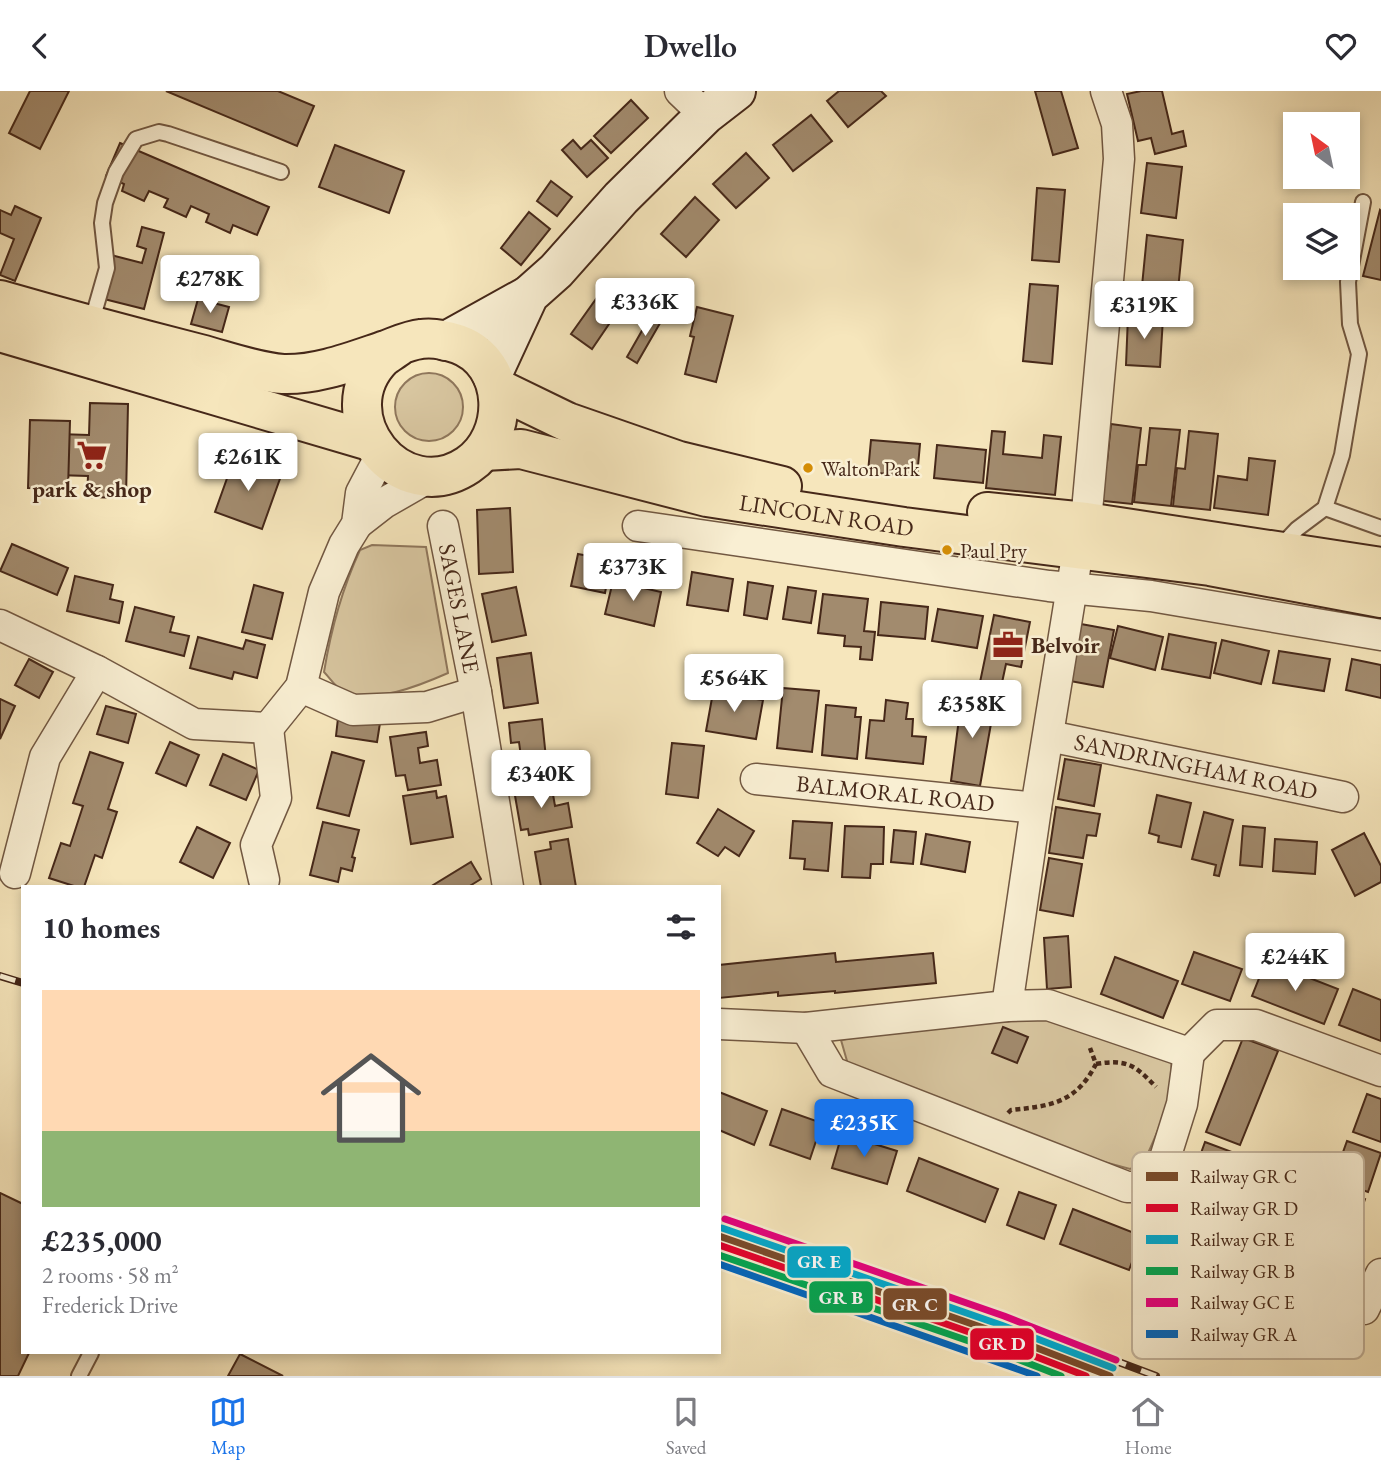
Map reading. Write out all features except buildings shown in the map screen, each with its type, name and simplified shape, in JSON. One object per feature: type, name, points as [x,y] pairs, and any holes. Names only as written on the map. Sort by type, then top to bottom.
[{"type":"highway","points":[[0,300],[91,326],[284,374],[335,367],[420,339],[446,341],[462,346],[479,358],[494,382],[499,410],[495,432],[484,451],[467,466],[450,473],[431,476],[409,474],[375,448],[0,333]]},
{"type":"highway","points":[[375,448],[363,422],[364,390],[369,376],[382,358],[399,346]]},
{"type":"highway","name":"LINCOLN ROAD","points":[[494,382],[567,422],[666,456],[803,491],[1082,536],[1210,566],[1381,598]]},
{"type":"highway","name":"LINCOLN ROAD","points":[[484,451],[521,449],[707,497],[904,527],[1278,550],[1381,567]]},
{"type":"street","points":[[446,341],[529,295],[556,271],[621,198],[693,103],[736,91]]},
{"type":"street","points":[[1007,1006],[1036,808],[1082,536],[1119,159],[1117,124],[1106,91]]},
{"type":"street","points":[[494,382],[529,295]]},
{"type":"street","points":[[357,524],[360,493],[375,448]]},
{"type":"street","points":[[264,880],[256,845],[276,798],[268,728],[301,687],[324,592],[344,545],[357,524],[384,503],[431,476]]},
{"type":"street","name":"SAGES LANE","points":[[443,526],[476,692],[508,885]]},
{"type":"street","points":[[638,526],[1035,584],[1151,596],[1381,635]]},
{"type":"street","points":[[0,625],[97,671],[194,724],[268,728]]},
{"type":"street","points":[[15,873],[45,757],[97,671]]},
{"type":"street","name":"SAGES LANE","points":[[301,687],[353,710],[427,707],[476,692]]},
{"type":"street","name":"SANDRINGHAM ROAD","points":[[1049,736],[1343,797]]},
{"type":"street","name":"BALMORAL ROAD","points":[[756,779],[1036,808]]},
{"type":"street","points":[[721,1024],[806,1028],[1007,1006],[1048,1005],[1189,1053]]},
{"type":"street","points":[[1167,1152],[1182,1104],[1189,1053],[1217,1025],[1256,1025],[1381,1071]]},
{"type":"street","points":[[806,1028],[832,1072],[1132,1187]]},
{"type":"street","points":[[1364,1308],[1381,1274]]},
{"type":"lane","points":[[91,326],[107,268],[102,223],[105,202],[116,172],[136,139],[159,132],[168,134],[281,172]]},
{"type":"lane","points":[[1278,550],[1297,529],[1325,508],[1342,455],[1359,355],[1350,324],[1348,282],[1363,202]]},
{"type":"lane","points":[[1325,508],[1381,528]]},
{"type":"lane","points":[[79,1376],[90,1354]]},
{"type":"path","points":[[1083,1017],[1096,1064]]},
{"type":"path","points":[[1096,1064],[1121,1062],[1131,1065],[1182,1104]]},
{"type":"path","points":[[992,1135],[1011,1110],[1046,1106],[1068,1098],[1086,1081],[1096,1064]]},
{"type":"shaded area","points":[[429,373],[442,376],[453,383],[460,394],[463,407],[460,420],[453,431],[442,438],[429,441],[416,438],[405,431],[398,420],[395,407],[398,394],[405,383],[416,376]]},
{"type":"shaded area","points":[[372,545],[426,547],[448,673],[397,692],[368,696],[343,691],[324,672],[348,579],[360,550]]},
{"type":"shaded area","points":[[1043,1017],[1171,1059],[1168,1100],[1148,1152],[1132,1152],[1130,1169],[1093,1159],[849,1068],[841,1040],[927,1025]]},
{"type":"railway","points":[[0,976],[21,982]]},
{"type":"railway","points":[[721,1221],[1004,1319],[1156,1376]]},
{"type":"transit line","points":[[725,1219],[1004,1316],[1116,1360]]},
{"type":"transit line","points":[[722,1228],[1001,1325],[1113,1368]]},
{"type":"transit line","points":[[721,1237],[998,1333],[1110,1376]]},
{"type":"transit line","points":[[721,1246],[995,1341],[1086,1376]]},
{"type":"transit line","points":[[721,1256],[992,1349],[1061,1376]]},
{"type":"transit line","points":[[721,1265],[1037,1376]]},
{"type":"place","name":"park & shop","points":[[92,455]]},
{"type":"place","name":"Walton Park","points":[[808,468]]},
{"type":"place","name":"Paul Pry","points":[[947,550]]},
{"type":"place","name":"Belvoir","points":[[1008,645]]}]
